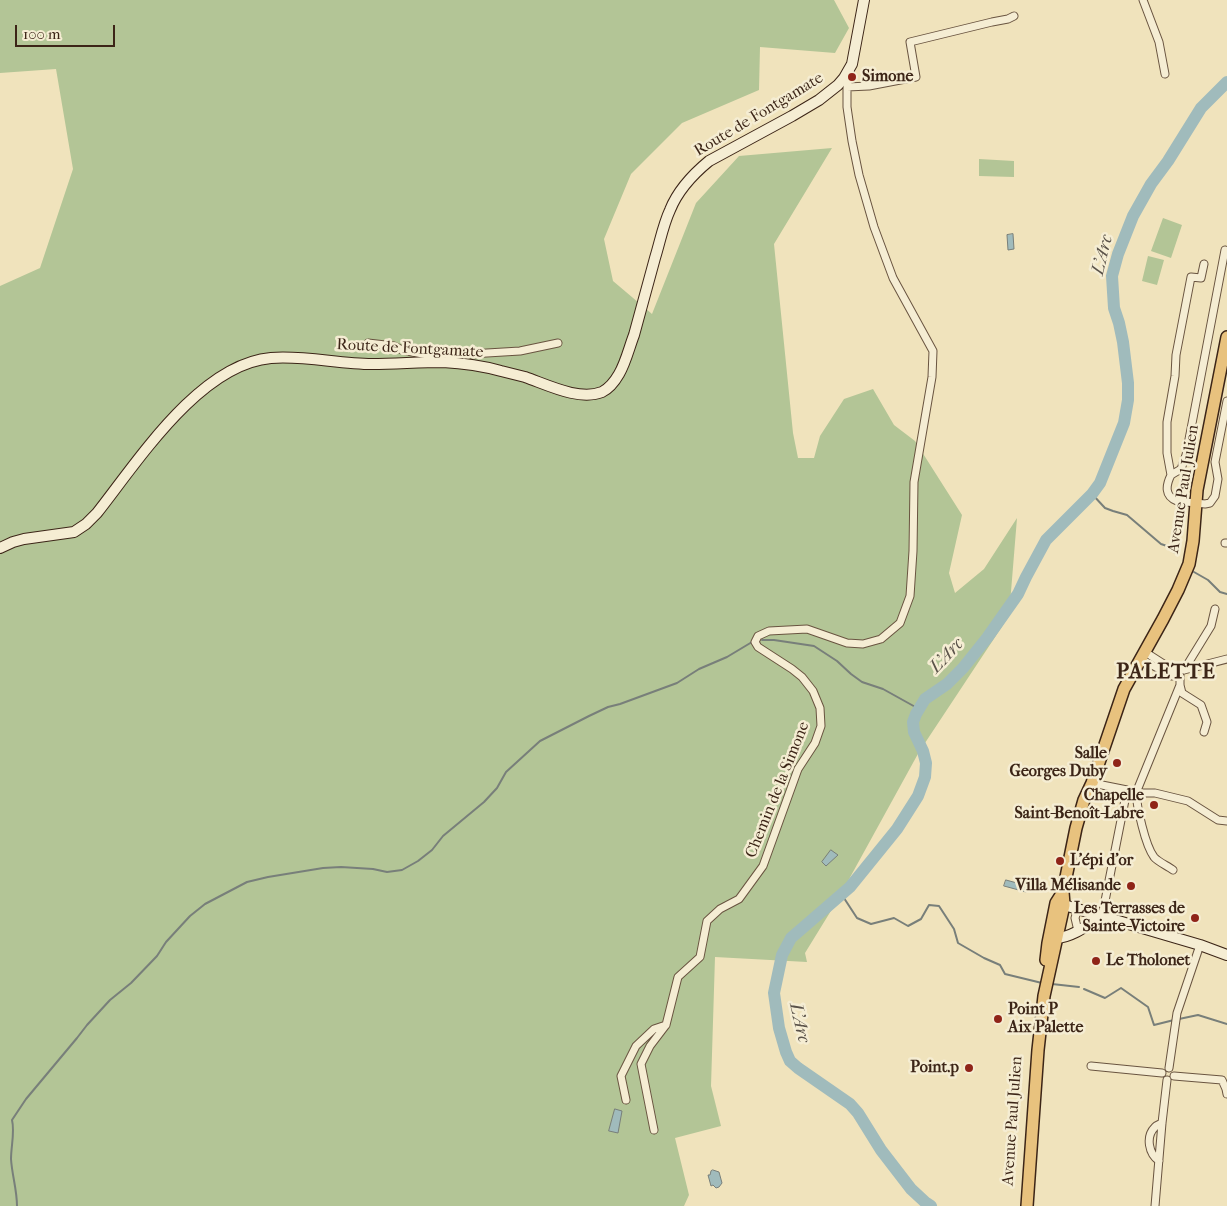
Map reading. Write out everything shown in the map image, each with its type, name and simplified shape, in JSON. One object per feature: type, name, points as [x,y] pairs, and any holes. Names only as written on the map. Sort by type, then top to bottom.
[{"type":"main road","name":"Avenue Paul Julien","points":[[1023,1206],[1034,1050],[1045,982],[1048,943],[1063,892],[1074,834],[1084,800],[1092,783],[1124,689],[1170,605],[1189,564],[1193,542],[1197,490],[1227,337]]},
{"type":"main road","name":"Avenue Paul Julien","points":[[1045,982],[1057,938],[1058,905]]},
{"type":"main road","name":"Avenue Paul Julien","points":[[1027,1206],[1043,996]]},
{"type":"street","points":[[852,64],[864,0]]},
{"type":"street","points":[[1143,0],[1159,42],[1165,74]]},
{"type":"street","points":[[848,87],[870,86],[916,77],[910,42],[1014,16]]},
{"type":"street","name":"Chemin de la Simone","points":[[654,1130],[641,1064],[650,1046],[666,1024],[678,977],[700,957],[707,921],[720,909],[739,899],[763,866],[798,770],[815,743],[821,726],[820,708],[812,691],[802,677],[758,647],[755,642],[758,636],[769,631],[807,629],[847,643],[863,644],[881,639],[900,623],[910,596],[914,482],[932,377],[933,351],[893,278],[874,227],[859,175],[848,107],[848,87],[852,64]]},
{"type":"street","name":"Route de Fontgamate","points":[[0,548],[13,542],[74,532],[86,524],[97,513],[175,415],[210,385],[240,366],[255,360],[290,358],[370,364],[445,362],[489,368],[580,394],[593,394],[604,391],[613,384],[626,360],[670,209],[686,182],[708,161],[819,100],[844,78],[852,64]]},
{"type":"street","points":[[1225,250],[1186,455],[1181,469],[1172,475],[1167,484],[1170,497],[1177,501],[1205,504],[1210,503],[1215,496],[1218,478],[1214,462],[1227,401]]},
{"type":"street","points":[[1172,475],[1167,453],[1167,422],[1175,376],[1177,348],[1191,277],[1201,278],[1204,264]]},
{"type":"street","points":[[368,343],[394,346],[402,350],[438,357],[445,362],[454,355],[520,351],[558,343]]},
{"type":"street","points":[[1217,486],[1227,488]]},
{"type":"street","points":[[1204,732],[1207,722],[1202,705],[1182,693],[1180,673],[1211,626],[1215,609]]},
{"type":"street","points":[[1143,656],[1172,676],[1227,659]]},
{"type":"street","points":[[1173,870],[1154,857],[1141,823],[1136,793],[1180,684]]},
{"type":"street","points":[[1092,783],[1136,793],[1155,793],[1188,801],[1218,820],[1227,821]]},
{"type":"street","points":[[1057,938],[1064,938],[1102,916],[1127,790]]},
{"type":"street","points":[[1058,905],[1078,908],[1227,955]]},
{"type":"street","points":[[1078,908],[1075,918],[1078,931]]},
{"type":"street","points":[[1169,1068],[1178,1013],[1200,945]]},
{"type":"street","points":[[626,1100],[621,1076],[636,1046],[654,1029],[666,1024]]},
{"type":"street","points":[[1091,1066],[1162,1073],[1169,1068]]},
{"type":"street","points":[[1169,1068],[1174,1072],[1174,1076]]},
{"type":"street","points":[[1162,1073],[1162,1077],[1167,1080]]},
{"type":"street","points":[[1167,1080],[1172,1079],[1174,1076],[1224,1077],[1227,1094]]},
{"type":"street","points":[[1156,1206],[1159,1161],[1149,1149],[1151,1132],[1162,1122],[1167,1080]]},
{"type":"green space","points":[[0,0],[834,0],[849,28],[835,53],[760,47],[759,90],[682,123],[631,174],[604,239],[613,281],[652,314],[696,203],[739,156],[832,148],[774,244],[793,433],[798,458],[814,458],[820,436],[844,399],[873,389],[894,425],[915,441],[962,515],[949,573],[955,593],[984,569],[1017,518],[1009,616],[919,752],[837,901],[805,953],[807,962],[715,957],[711,1086],[721,1126],[675,1138],[689,1195],[684,1206],[0,1206],[0,286],[40,268],[73,169],[56,69],[0,73]]},
{"type":"green space","points":[[979,159],[1014,161],[1014,177],[979,176]]},
{"type":"green space","points":[[1163,218],[1182,225],[1171,258],[1151,251]]},
{"type":"green space","points":[[1148,256],[1164,260],[1157,285],[1142,281]]},
{"type":"water","points":[[1013,234],[1014,249],[1008,250],[1007,235]]},
{"type":"water","points":[[831,850],[838,855],[826,866],[822,862]]},
{"type":"water","points":[[1006,880],[1028,886],[1029,890],[1026,892],[1004,886]]},
{"type":"water","points":[[615,1109],[622,1111],[618,1133],[609,1131]]},
{"type":"water","points":[[713,1170],[719,1172],[722,1183],[716,1188],[713,1185],[711,1186],[708,1175]]},
{"type":"waterway","name":"L'Arc","points":[[931,1206],[911,1189],[881,1150],[858,1113],[850,1104],[790,1061],[779,1028],[774,993],[782,955],[791,938],[850,887],[897,829],[918,796],[925,777],[926,763],[923,751],[914,732],[913,722],[916,714],[925,699],[947,684],[963,668],[987,638],[1018,594],[1046,540],[1092,494],[1100,483],[1124,423],[1128,400],[1123,342],[1114,308],[1112,276],[1118,254],[1133,216],[1151,184],[1168,161],[1201,108],[1227,82]]},
{"type":"waterway","points":[[1092,494],[1105,508],[1127,515],[1161,544],[1170,547],[1175,553]]},
{"type":"waterway","points":[[1194,572],[1208,580],[1220,592],[1227,594]]},
{"type":"waterway","points":[[762,640],[814,646],[837,661],[862,682],[883,689],[919,709]]},
{"type":"waterway","points":[[17,1206],[11,1159],[12,1120],[26,1099],[87,1025],[110,1000],[131,983],[157,956],[166,942],[190,916],[205,904],[247,882],[268,877],[341,867],[387,872],[402,870],[432,850],[443,836],[484,802],[497,788],[506,772],[540,741],[608,707],[677,683],[699,669],[727,657],[752,642]]},
{"type":"waterway","points":[[842,895],[857,918],[871,924],[894,918],[908,926],[921,919],[929,905],[939,906],[954,929],[958,943],[1000,965],[1005,974],[1042,983]]},
{"type":"waterway","points":[[1052,984],[1079,987]]},
{"type":"waterway","points":[[1084,989],[1105,998],[1121,988],[1148,1007],[1154,1025],[1174,1020]]},
{"type":"waterway","points":[[1179,1019],[1198,1015],[1227,1024]]},
{"type":"place","name":"Simone","points":[[852,77]]},
{"type":"place","name":"Salle Georges Duby","points":[[1117,763]]},
{"type":"place","name":"Chapelle Saint-Benoît-Labre","points":[[1154,805]]},
{"type":"place","name":"L'épi d'or","points":[[1060,861]]},
{"type":"place","name":"Villa Mélisande","points":[[1131,886]]},
{"type":"place","name":"Les Terrasses de Sainte-Victoire","points":[[1195,918]]},
{"type":"place","name":"Le Tholonet","points":[[1096,961]]},
{"type":"place","name":"Point P Aix Palette","points":[[998,1019]]},
{"type":"place","name":"Point.p","points":[[969,1068]]},
{"type":"district","name":"PALETTE","points":[[1166,673]]}]
